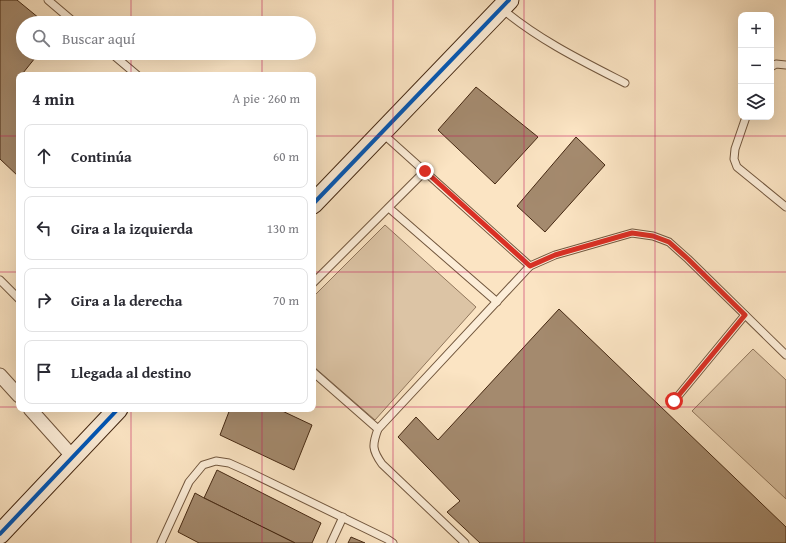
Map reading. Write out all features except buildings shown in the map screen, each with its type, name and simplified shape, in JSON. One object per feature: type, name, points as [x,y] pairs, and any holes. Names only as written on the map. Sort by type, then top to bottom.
[{"type":"street","points":[[316,201],[505,4]]},
{"type":"street","points":[[0,375],[16,393]]},
{"type":"street","points":[[33,412],[73,457]]},
{"type":"street","points":[[0,534],[115,412]]},
{"type":"lane","points":[[48,0],[67,16]]},
{"type":"lane","points":[[505,4],[520,24],[559,49],[625,83]]},
{"type":"lane","points":[[119,60],[133,72]]},
{"type":"lane","points":[[774,65],[786,64]]},
{"type":"lane","points":[[745,120],[735,149],[734,159],[737,167],[786,207]]},
{"type":"lane","points":[[382,133],[530,266]]},
{"type":"lane","points":[[316,280],[425,171]]},
{"type":"lane","points":[[389,208],[497,302]]},
{"type":"lane","points":[[465,543],[382,464],[374,454],[373,441],[378,429],[530,266],[555,255],[632,233],[653,236],[669,242],[684,254],[786,355]]},
{"type":"lane","points":[[0,280],[16,296]]},
{"type":"lane","points":[[674,401],[745,315]]},
{"type":"lane","points":[[316,375],[378,429]]},
{"type":"lane","points":[[161,543],[189,482],[203,465],[216,461],[250,472],[343,517],[392,543]]},
{"type":"lane","points":[[331,543],[343,517]]},
{"type":"shaded area","points":[[385,225],[476,307],[375,420],[316,369],[316,294]]},
{"type":"shaded area","points":[[753,349],[786,380],[786,499],[692,411]]},
{"type":"cycle path","points":[[316,201],[509,0]]},
{"type":"cycle path","points":[[0,534],[115,412]]},
{"type":"route","points":[[425,171],[530,266],[555,255],[588,244],[632,233],[653,236],[669,242],[688,259],[745,315],[674,401]]}]
